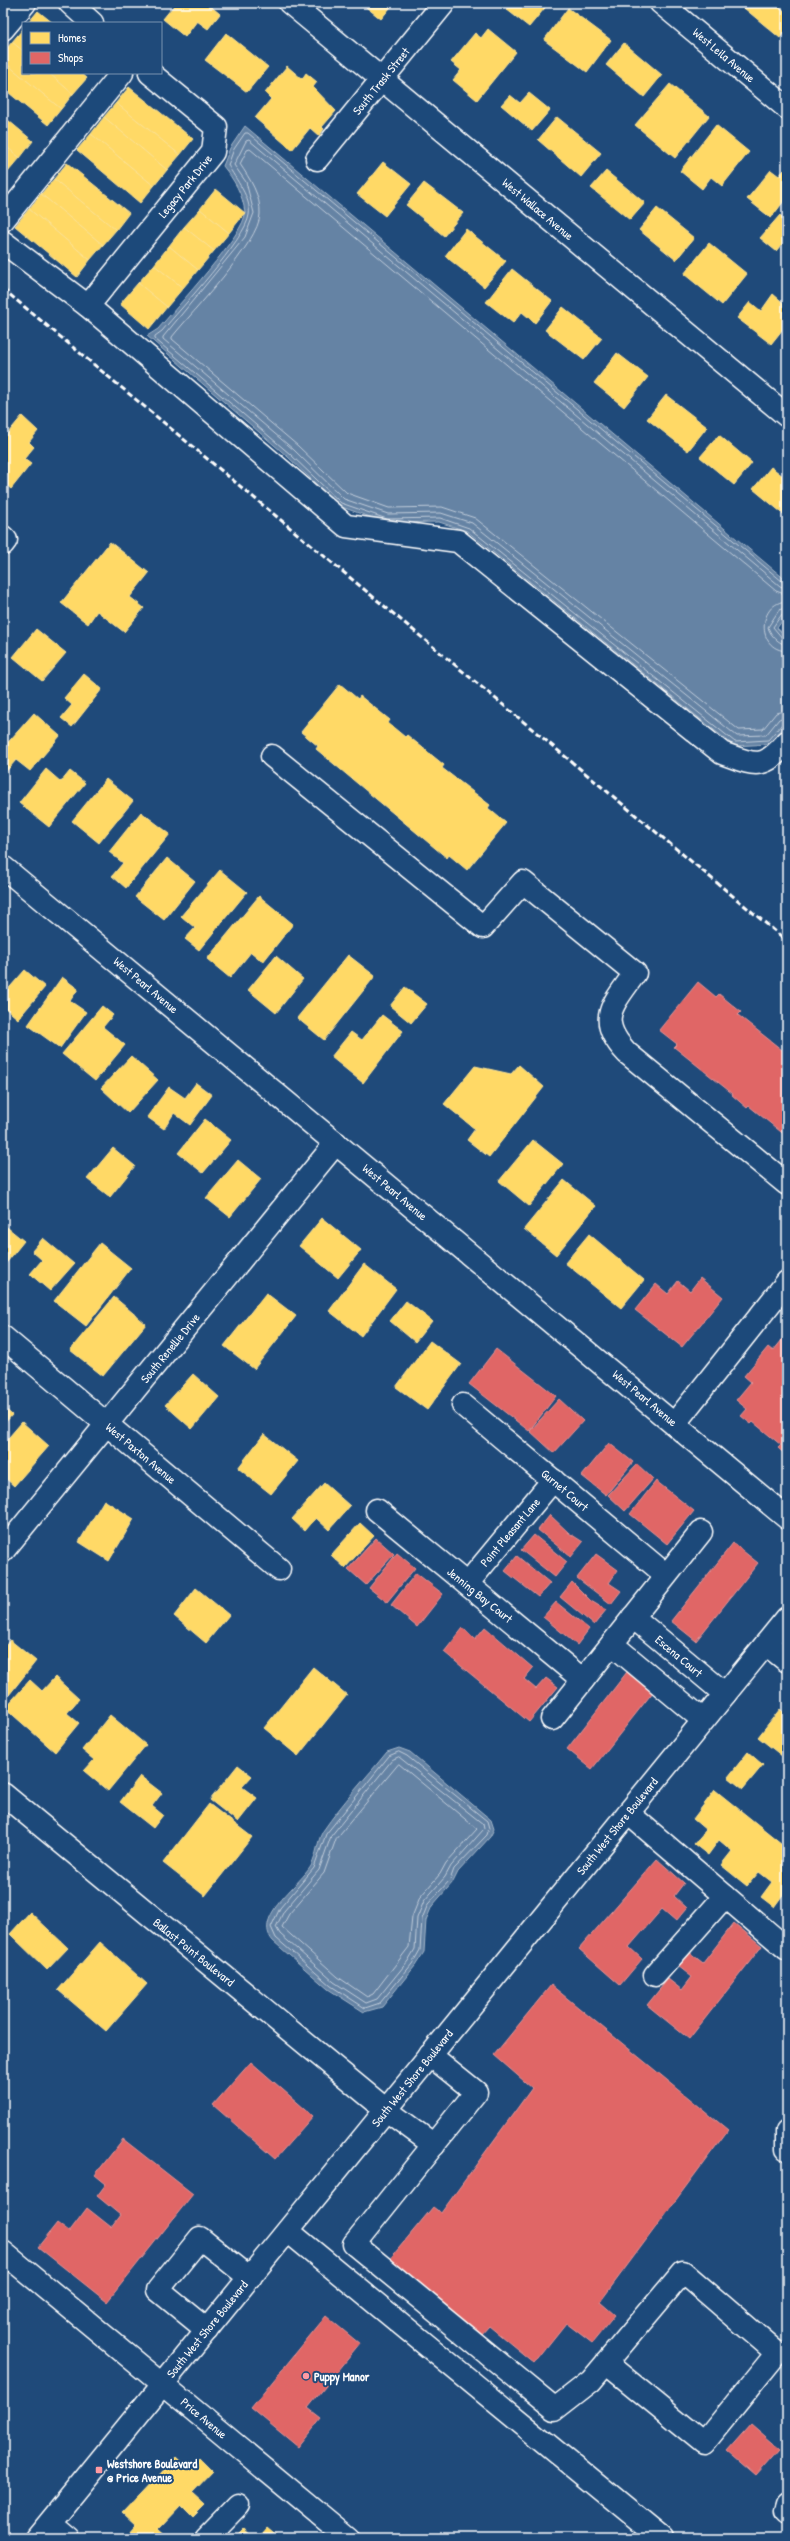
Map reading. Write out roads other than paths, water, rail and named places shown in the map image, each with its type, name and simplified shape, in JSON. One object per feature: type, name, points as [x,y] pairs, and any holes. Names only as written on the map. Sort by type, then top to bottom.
[{"type":"street","points":[[3,29],[25,3]]},
{"type":"street","points":[[70,3],[91,22]]},
{"type":"street","name":"West Wallace Avenue","points":[[290,3],[787,416]]},
{"type":"street","name":"South Trask Street","points":[[318,160],[444,3]]},
{"type":"street","name":"West Leila Avenue","points":[[661,3],[787,108]]},
{"type":"street","points":[[3,220],[121,74]]},
{"type":"street","name":"Legacy Park Drive","points":[[88,306],[213,152],[216,127],[151,74]]},
{"type":"street","points":[[3,242],[88,306],[346,526],[458,541],[722,753],[752,765],[773,759],[787,742]]},
{"type":"street","points":[[272,756],[483,927],[523,882],[635,973],[613,1004],[608,1018],[614,1039],[627,1053],[787,1184]]},
{"type":"street","name":"West Pearl Avenue","points":[[3,867],[675,1423],[787,1518]]},
{"type":"street","name":"South Renellie Drive","points":[[3,1551],[336,1144]]},
{"type":"street","points":[[675,1423],[787,1282]]},
{"type":"street","name":"West Paxton Avenue","points":[[3,1337],[279,1569]]},
{"type":"street","name":"Gurnet Court","points":[[463,1405],[666,1576]]},
{"type":"street","name":"Point Pleasant Lane","points":[[467,1584],[553,1480]]},
{"type":"street","name":"Jenning Bay Court","points":[[377,1510],[583,1680]]},
{"type":"street","points":[[552,1718],[701,1532]]},
{"type":"street","name":"Escena Court","points":[[633,1617],[725,1694]]},
{"type":"street","name":"South West Shore Boulevard","points":[[44,2530],[787,1618]]},
{"type":"street","points":[[612,1644],[703,1720]]},
{"type":"street","points":[[766,1644],[787,1661]]},
{"type":"street","name":"Ballast Point Boulevard","points":[[3,1794],[386,2109],[434,2145]]},
{"type":"street","points":[[628,1813],[787,1949]]},
{"type":"street","points":[[655,1975],[725,1896]]},
{"type":"street","points":[[430,2055],[476,2092],[354,2244],[555,2409],[591,2381],[606,2363],[683,2272],[777,2353],[704,2443],[606,2363]]},
{"type":"street","points":[[787,2132],[787,2149]]},
{"type":"street","points":[[288,2230],[662,2538]]},
{"type":"street","points":[[207,2330],[158,2290],[200,2238],[250,2278]]},
{"type":"street","name":"Price Avenue","points":[[3,2252],[348,2538]]},
{"type":"street","points":[[787,2504],[785,2511],[787,2513]]},
{"type":"street","points":[[206,2538],[238,2505]]},
{"type":"street","points":[[44,2530],[68,2538]]},
{"type":"water","points":[[245,126],[787,581],[787,614],[777,628],[787,637],[787,723],[770,744],[734,746],[467,531],[439,522],[387,523],[339,506],[288,457],[147,336],[158,329],[223,253],[242,222],[245,213],[240,193],[223,166],[230,148]]},
{"type":"water","points":[[399,1748],[410,1752],[491,1820],[494,1829],[490,1837],[458,1872],[453,1882],[432,1906],[426,1920],[424,1952],[415,1966],[382,2007],[364,2012],[328,1989],[273,1941],[268,1932],[268,1922],[280,1902],[311,1866],[321,1835],[330,1821],[387,1752]]},
{"type":"railway","points":[[3,289],[787,941]]},
{"type":"place","name":"Puppy Manor","points":[[306,2376]]},
{"type":"place","name":"Westshore Boulevard @ Price Avenue","points":[[99,2470]]}]
